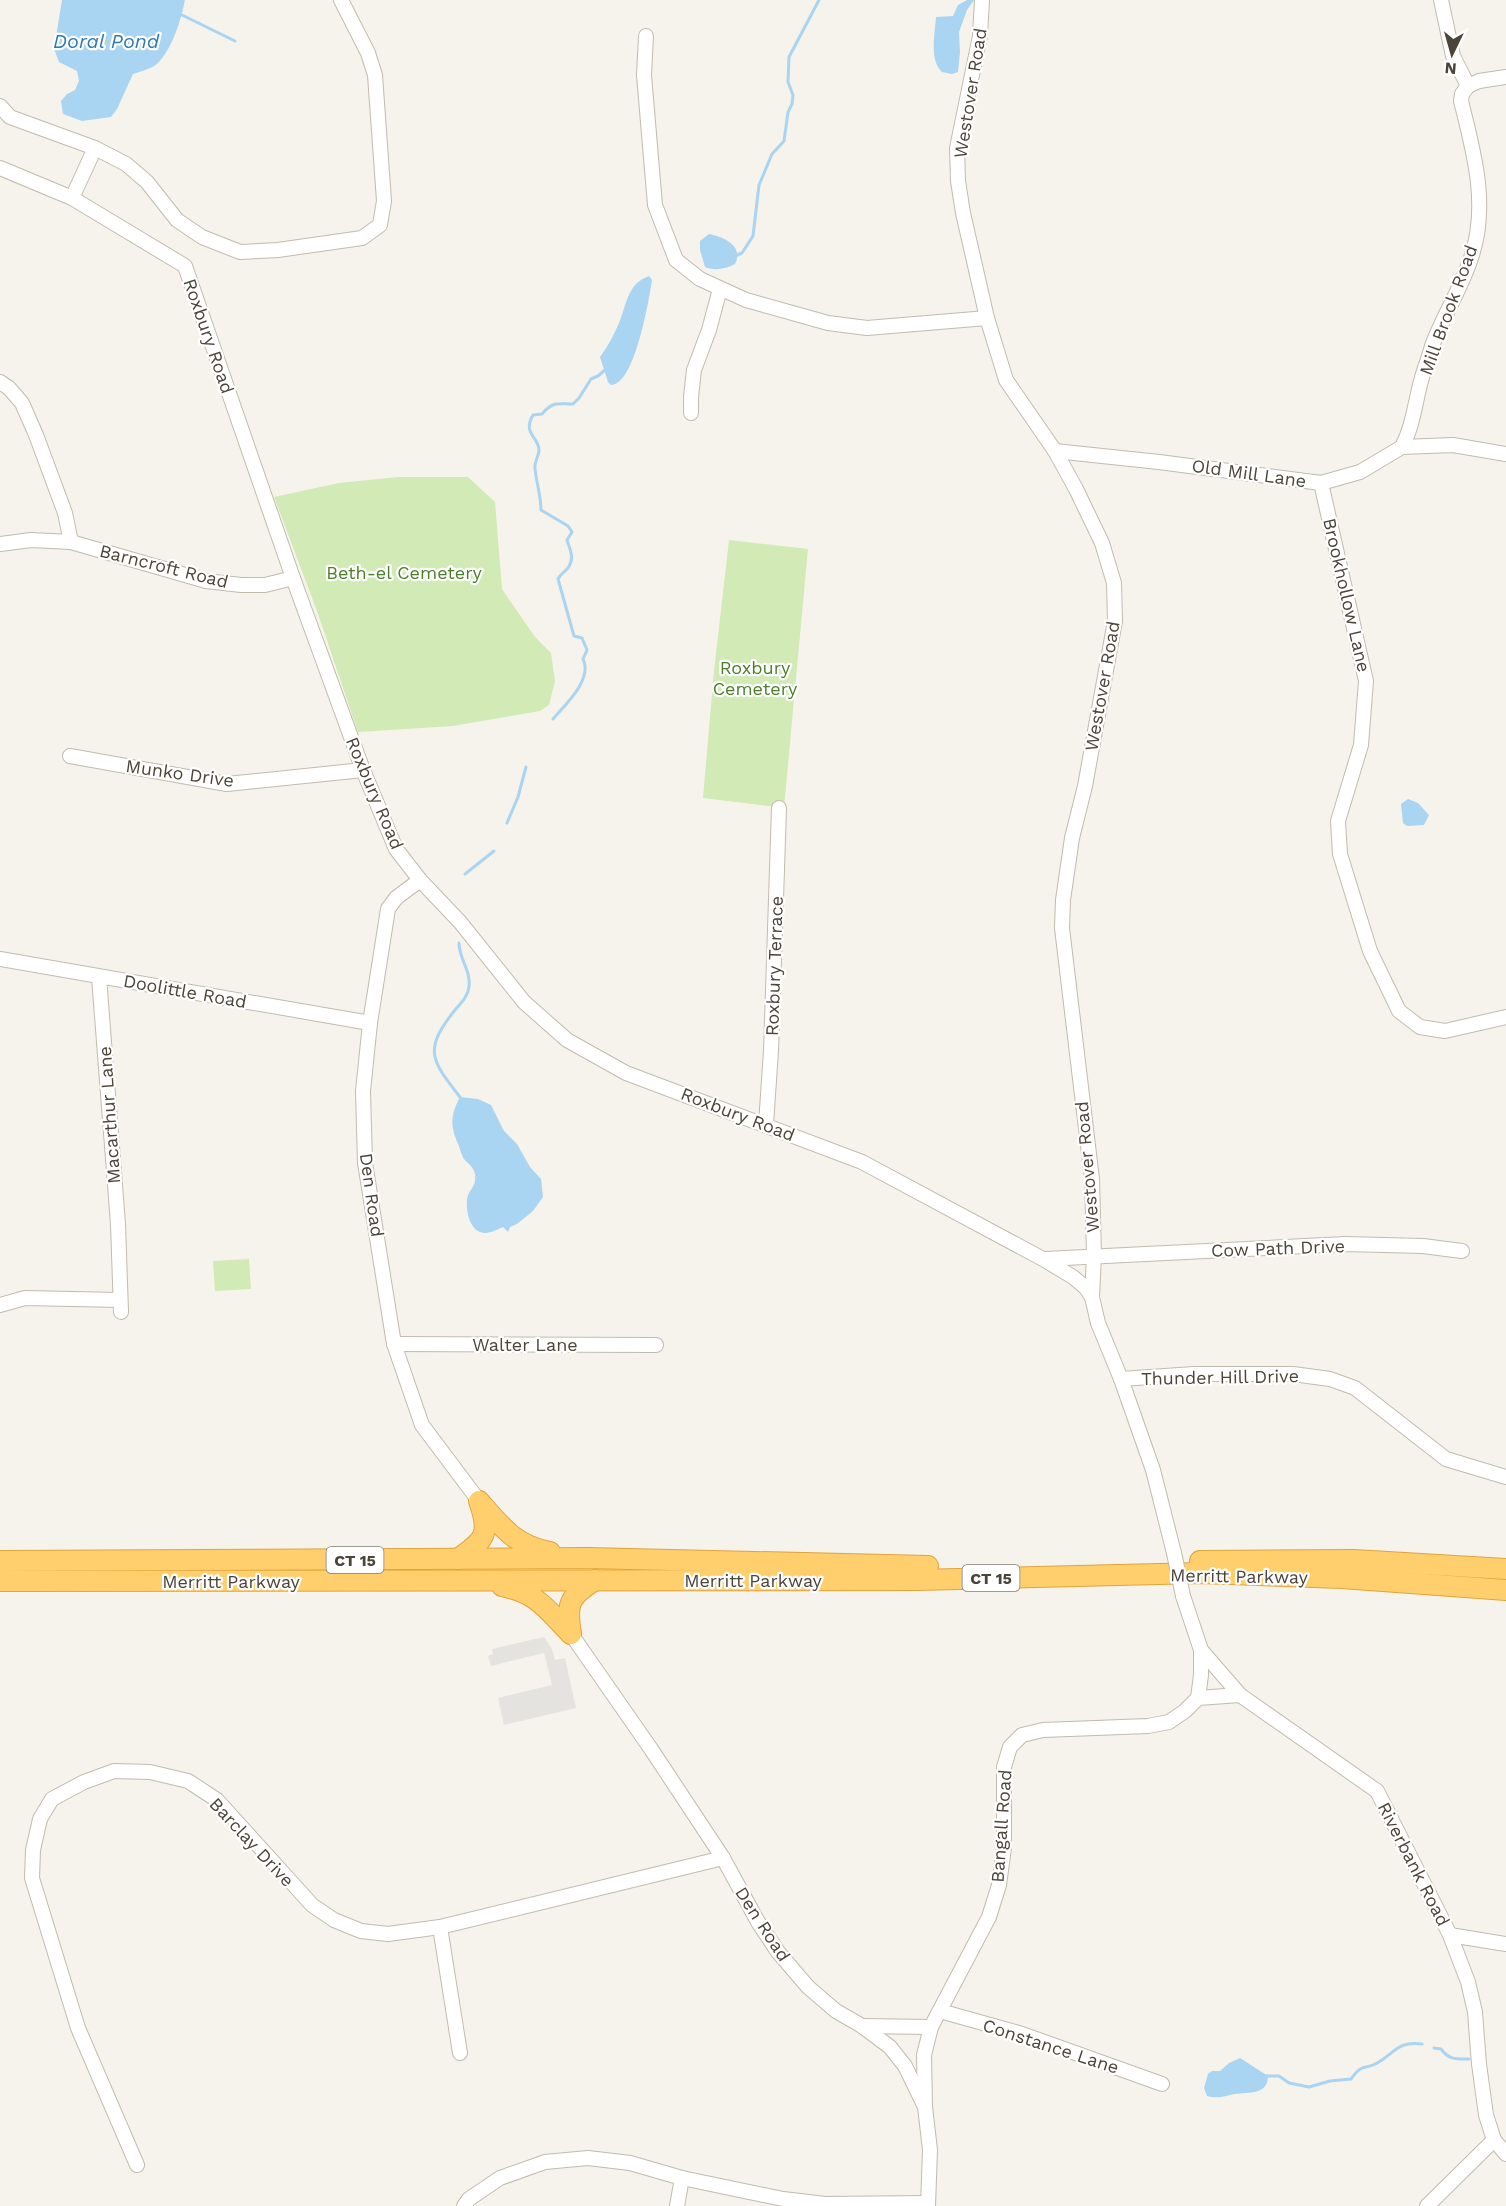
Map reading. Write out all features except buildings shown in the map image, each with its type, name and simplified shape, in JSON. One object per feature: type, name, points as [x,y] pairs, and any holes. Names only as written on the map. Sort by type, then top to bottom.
[{"type":"highway","points":[[479,1502],[520,1543],[540,1550],[588,1558]]},
{"type":"highway","points":[[458,1559],[482,1541],[486,1520],[479,1502]]},
{"type":"highway","name":"Merritt Parkway","points":[[0,1561],[588,1558],[920,1566],[1354,1560],[1506,1569]]},
{"type":"highway","name":"Merritt Parkway","points":[[0,1581],[917,1580],[1200,1573],[1342,1578],[1506,1590]]},
{"type":"highway","points":[[476,1580],[508,1587],[536,1599],[548,1608],[571,1634]]},
{"type":"highway","points":[[571,1634],[568,1615],[570,1602],[577,1592],[594,1580]]},
{"type":"street","points":[[0,106],[10,117],[94,148],[126,164],[147,182],[177,220],[202,237],[240,252],[278,250],[362,238],[380,225],[384,201],[375,75],[368,53],[341,0]]},
{"type":"street","name":"Westover Road","points":[[982,0],[980,36],[957,148],[958,182],[963,213],[987,318],[1006,380],[1056,451],[1102,543],[1114,583],[1115,621],[1085,786],[1072,838],[1063,900],[1062,928],[1092,1179],[1095,1255],[1092,1297]]},
{"type":"street","points":[[1441,0],[1454,56],[1468,86],[1479,81],[1506,77]]},
{"type":"street","points":[[646,36],[644,75],[655,205],[676,260],[700,279],[746,300],[828,323],[867,328],[987,318]]},
{"type":"street","name":"Mill Brook Road","points":[[1402,447],[1408,435],[1438,329],[1460,287],[1472,256],[1480,209],[1477,166],[1461,101],[1462,94],[1468,86]]},
{"type":"street","points":[[72,198],[94,148]]},
{"type":"street","name":"Roxbury Road","points":[[0,168],[72,198],[185,266],[293,578],[363,770],[396,849],[420,880],[460,922],[524,1002],[567,1040],[589,1054],[626,1073],[862,1162],[1043,1259],[1073,1277],[1086,1288],[1092,1297]]},
{"type":"street","points":[[691,413],[694,370],[709,330],[720,289]]},
{"type":"street","points":[[0,382],[9,388],[22,403],[36,435],[65,513],[70,542]]},
{"type":"street","name":"Old Mill Lane","points":[[1056,451],[1321,483],[1360,472],[1402,447],[1453,445],[1506,454]]},
{"type":"street","name":"Brookhollow Lane","points":[[1321,483],[1366,681],[1361,745],[1338,821],[1340,854],[1370,951],[1399,1011],[1420,1027],[1445,1031],[1506,1017]]},
{"type":"street","name":"Barncroft Road","points":[[0,544],[32,540],[70,542],[206,581],[265,585],[293,578]]},
{"type":"street","name":"Munko Drive","points":[[70,756],[227,784],[363,770]]},
{"type":"street","name":"Roxbury Terrace","points":[[765,1124],[770,1062],[779,808]]},
{"type":"street","name":"Den Road","points":[[420,880],[396,898],[388,909],[370,1023],[363,1090],[365,1162],[394,1344],[422,1425],[479,1502]]},
{"type":"street","name":"Doolittle Road","points":[[0,959],[370,1023]]},
{"type":"street","name":"Macarthur Lane","points":[[0,1305],[25,1298],[121,1306],[120,1254],[99,977]]},
{"type":"street","name":"Cow Path Drive","points":[[1095,1255],[1345,1244],[1424,1246],[1462,1251]]},
{"type":"street","points":[[1043,1259],[1095,1255]]},
{"type":"street","name":"Riverbank Road","points":[[1092,1297],[1098,1323],[1121,1379],[1153,1470],[1183,1596],[1200,1650],[1201,1675],[1197,1698]]},
{"type":"street","name":"Walter Lane","points":[[394,1344],[656,1345]]},
{"type":"street","name":"Thunder Hill Drive","points":[[1121,1379],[1194,1374],[1293,1374],[1330,1379],[1355,1388],[1446,1459],[1506,1477]]},
{"type":"street","name":"Den Road","points":[[571,1634],[723,1858],[758,1922],[778,1952],[814,1992],[836,2011],[862,2026],[890,2048],[905,2066],[925,2107],[930,2150],[928,2205]]},
{"type":"street","name":"Riverbank Road","points":[[1200,1650],[1240,1695],[1377,1791],[1450,1935],[1468,1982],[1475,2012],[1486,2115],[1494,2140],[1506,2154]]},
{"type":"street","points":[[1197,1698],[1240,1695]]},
{"type":"street","name":"Bangall Road","points":[[925,2107],[924,2055],[931,2027],[989,1917],[999,1885],[1004,1848],[1004,1767],[1010,1747],[1022,1735],[1043,1730],[1148,1726],[1169,1722],[1185,1712],[1197,1698]]},
{"type":"street","name":"Barclay Drive","points":[[137,2165],[78,2028],[33,1878],[33,1850],[40,1819],[52,1799],[84,1782],[114,1771],[150,1772],[188,1781],[217,1800],[312,1905],[334,1920],[361,1931],[388,1934],[440,1927],[723,1858]]},
{"type":"street","points":[[440,1927],[460,2054]]},
{"type":"street","points":[[1450,1935],[1506,1944]]},
{"type":"street","name":"Constance Lane","points":[[940,2011],[1022,2034],[1162,2084]]},
{"type":"street","points":[[862,2026],[931,2027]]},
{"type":"street","points":[[1427,2206],[1494,2140]]},
{"type":"street","points":[[464,2206],[470,2199],[500,2178],[545,2162],[588,2158],[630,2163],[736,2191],[825,2204],[928,2205]]},
{"type":"street","points":[[677,2206],[682,2178]]},
{"type":"green space","name":"Beth-el Cemetery","points":[[398,477],[468,477],[495,502],[502,589],[535,637],[551,653],[555,681],[549,705],[540,711],[453,726],[358,732],[317,611],[274,497],[339,483]]},
{"type":"green space","name":"Roxbury Cemetery","points":[[729,540],[808,549],[784,808],[703,798]]},
{"type":"green space","points":[[249,1259],[251,1289],[215,1291],[213,1261]]},
{"type":"shaded area","points":[[544,1637],[552,1649],[555,1660],[565,1658],[576,1708],[504,1725],[498,1698],[552,1685],[544,1653],[491,1666],[488,1656],[493,1654],[492,1649]]},
{"type":"water","name":"Doral Pond","points":[[62,0],[185,0],[176,32],[164,56],[147,70],[133,74],[111,117],[82,121],[63,114],[61,101],[75,90],[79,81],[77,71],[59,62],[54,49]]},
{"type":"water","points":[[967,0],[974,0],[967,10],[959,32],[958,72],[952,74],[942,72],[935,61],[934,54],[936,17],[953,16],[958,5]]},
{"type":"water","points":[[709,234],[721,237],[735,247],[737,258],[735,264],[720,269],[705,267],[700,241]]},
{"type":"water","points":[[649,276],[652,280],[648,304],[634,357],[620,381],[611,385],[600,357],[615,332],[632,289]]},
{"type":"water","points":[[1408,799],[1418,803],[1429,815],[1424,825],[1407,826],[1403,823],[1401,804]]},
{"type":"water","points":[[460,1097],[478,1099],[491,1105],[504,1131],[517,1144],[530,1167],[541,1179],[543,1197],[533,1211],[510,1227],[508,1232],[503,1227],[490,1232],[480,1232],[472,1226],[470,1221],[467,1200],[475,1182],[475,1174],[464,1159],[453,1127],[454,1110]]},
{"type":"water","points":[[1240,2058],[1268,2076],[1265,2087],[1252,2092],[1218,2097],[1207,2096],[1204,2088],[1208,2074],[1212,2071],[1220,2071],[1229,2063]]},
{"type":"waterway","points":[[735,256],[742,253],[753,236],[759,185],[772,154],[784,141],[788,112],[792,104],[793,95],[788,82],[789,57],[819,0]]},
{"type":"waterway","points":[[182,15],[235,41]]},
{"type":"waterway","points":[[553,719],[571,699],[581,683],[585,667],[583,659],[587,650],[582,638],[574,636],[558,579],[571,561],[567,540],[572,532],[568,526],[541,510],[535,466],[539,450],[529,427],[533,415],[542,414],[556,404],[573,404],[591,379],[606,369]]},
{"type":"waterway","points":[[507,823],[518,797],[526,767]]},
{"type":"waterway","points":[[465,874],[494,851]]},
{"type":"waterway","points":[[459,943],[468,975],[468,990],[438,1035],[435,1055],[442,1073],[460,1097]]},
{"type":"waterway","points":[[1266,2076],[1279,2076],[1289,2083],[1309,2087],[1330,2081],[1351,2079],[1362,2068],[1379,2062],[1403,2045],[1422,2044]]},
{"type":"waterway","points":[[1434,2048],[1441,2049],[1453,2058],[1469,2059]]}]
